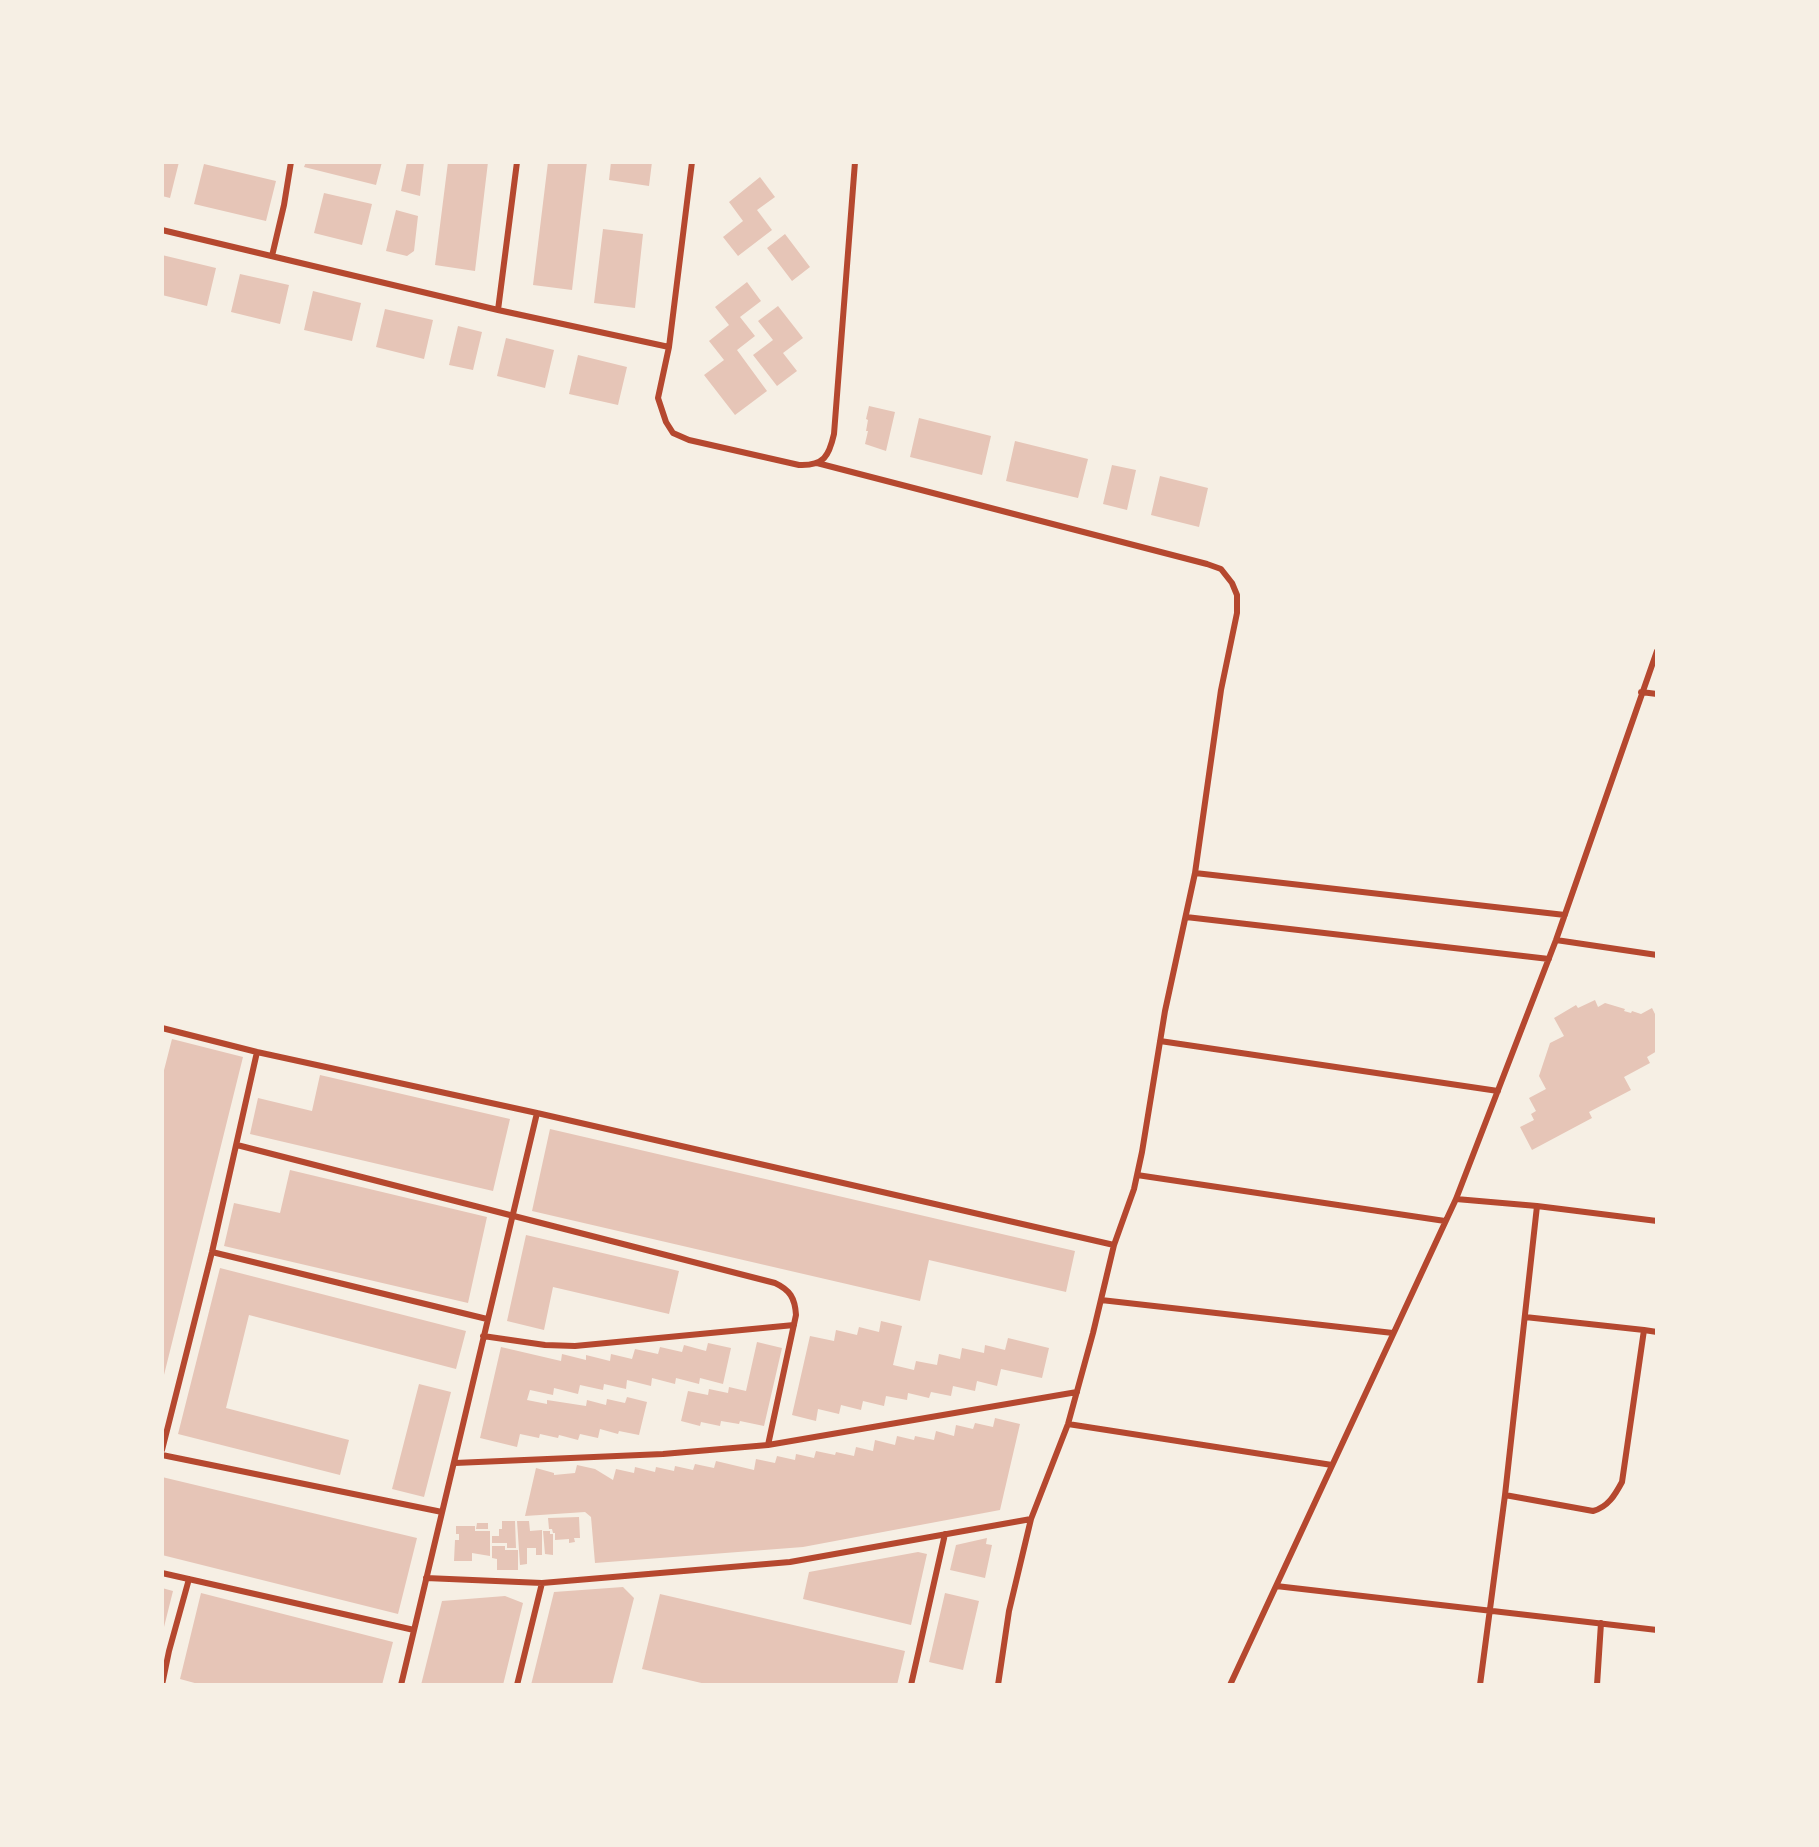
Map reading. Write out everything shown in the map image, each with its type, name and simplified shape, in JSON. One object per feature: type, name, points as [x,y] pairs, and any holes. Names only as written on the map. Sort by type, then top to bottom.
[{"type":"street","points":[[272,256],[291,162]]},
{"type":"street","points":[[498,310],[517,162]]},
{"type":"street","points":[[692,162],[669,347],[658,398],[666,422],[674,433],[689,440],[809,466],[817,463],[827,454],[834,434],[855,162]]},
{"type":"street","points":[[162,230],[498,310],[669,347]]},
{"type":"street","points":[[817,463],[1207,564],[1221,569],[1232,583],[1237,595],[1237,613],[1221,690],[1195,873],[1160,1041],[1137,1175],[1114,1245],[1068,1424],[1031,1519],[1009,1611],[998,1685]]},
{"type":"street","points":[[1230,1685],[1456,1199],[1556,940],[1657,651]]},
{"type":"street","points":[[1641,692],[1657,694]]},
{"type":"street","points":[[1195,873],[1565,915]]},
{"type":"street","points":[[1186,917],[1549,959]]},
{"type":"street","points":[[1556,940],[1657,955]]},
{"type":"street","points":[[162,1028],[256,1052],[537,1113],[1114,1245]]},
{"type":"street","points":[[1160,1041],[1498,1091]]},
{"type":"street","points":[[162,1450],[212,1252],[256,1052]]},
{"type":"street","points":[[401,1685],[537,1113]]},
{"type":"street","points":[[237,1145],[775,1283],[788,1289],[796,1306],[794,1325],[768,1445]]},
{"type":"street","points":[[1137,1175],[1445,1221]]},
{"type":"street","points":[[1456,1199],[1537,1206],[1657,1221]]},
{"type":"street","points":[[1480,1685],[1505,1495],[1537,1206]]},
{"type":"street","points":[[212,1252],[487,1319]]},
{"type":"street","points":[[1101,1300],[1393,1334]]},
{"type":"street","points":[[1525,1317],[1657,1332]]},
{"type":"street","points":[[483,1336],[545,1345],[575,1346],[794,1325]]},
{"type":"street","points":[[1505,1495],[1593,1511],[1601,1509],[1614,1497],[1622,1482],[1644,1330]]},
{"type":"street","points":[[455,1463],[663,1454],[768,1445],[1077,1392]]},
{"type":"street","points":[[1068,1424],[1332,1466]]},
{"type":"street","points":[[162,1455],[442,1512]]},
{"type":"street","points":[[426,1578],[542,1582],[790,1562],[1031,1519]]},
{"type":"street","points":[[910,1685],[945,1534]]},
{"type":"street","points":[[162,1573],[414,1630]]},
{"type":"street","points":[[162,1685],[165,1650],[189,1579]]},
{"type":"street","points":[[518,1685],[542,1582]]},
{"type":"street","points":[[1276,1586],[1657,1630]]},
{"type":"street","points":[[1597,1685],[1601,1623]]},
{"type":"building","points":[[162,162],[179,162],[170,198],[162,196]]},
{"type":"building","points":[[306,162],[382,162],[376,185],[304,167]]},
{"type":"building","points":[[407,162],[424,162],[420,196],[401,191]]},
{"type":"building","points":[[448,162],[488,162],[475,271],[435,265]]},
{"type":"building","points":[[548,162],[587,162],[572,290],[533,285]]},
{"type":"building","points":[[611,162],[652,162],[649,186],[609,180]]},
{"type":"building","points":[[204,164],[276,181],[266,221],[194,204]]},
{"type":"building","points":[[760,177],[775,197],[757,210],[772,230],[738,256],[723,237],[743,221],[729,202]]},
{"type":"building","points":[[324,193],[372,204],[362,245],[314,233]]},
{"type":"building","points":[[396,210],[418,216],[414,251],[407,256],[386,251]]},
{"type":"building","points":[[603,229],[643,234],[635,308],[594,303]]},
{"type":"building","points":[[785,234],[810,267],[792,281],[767,248]]},
{"type":"building","points":[[162,255],[216,268],[207,306],[162,295]]},
{"type":"building","points":[[240,274],[289,285],[280,324],[231,312]]},
{"type":"building","points":[[747,282],[761,301],[740,317],[755,336],[737,350],[767,391],[735,415],[704,375],[724,360],[709,341],[729,325],[715,307]]},
{"type":"building","points":[[313,291],[361,303],[352,341],[304,330]]},
{"type":"building","points":[[778,306],[803,338],[783,353],[797,371],[777,386],[753,355],[773,340],[758,321]]},
{"type":"building","points":[[385,309],[433,320],[424,359],[376,347]]},
{"type":"building","points":[[458,326],[482,332],[473,370],[449,365]]},
{"type":"building","points":[[506,338],[554,350],[545,388],[497,376]]},
{"type":"building","points":[[578,355],[627,367],[618,405],[569,394]]},
{"type":"building","points":[[869,406],[895,412],[886,451],[865,444]]},
{"type":"building","points":[[919,418],[991,436],[982,475],[910,457]]},
{"type":"building","points":[[1015,441],[1088,459],[1078,498],[1006,481]]},
{"type":"building","points":[[1112,465],[1136,470],[1127,510],[1103,504]]},
{"type":"building","points":[[1160,476],[1208,488],[1199,527],[1151,515]]},
{"type":"building","points":[[1595,1000],[1598,1007],[1605,1003],[1631,1013],[1632,1011],[1641,1014],[1652,1008],[1657,1018],[1657,1051],[1647,1057],[1650,1063],[1624,1077],[1631,1090],[1589,1112],[1592,1118],[1532,1150],[1520,1127],[1534,1120],[1531,1114],[1536,1111],[1529,1098],[1546,1089],[1539,1076],[1550,1043],[1564,1036],[1554,1018],[1576,1005],[1578,1008]]},
{"type":"building","points":[[172,1039],[243,1057],[163,1379],[162,1078]]},
{"type":"building","points":[[320,1075],[510,1119],[493,1191],[250,1134],[258,1098],[312,1111]]},
{"type":"building","points":[[550,1129],[1075,1251],[1066,1292],[929,1260],[920,1301],[532,1211]]},
{"type":"building","points":[[290,1170],[487,1217],[468,1303],[224,1246],[234,1203],[280,1213]]},
{"type":"building","points":[[526,1235],[679,1271],[669,1314],[553,1287],[544,1330],[507,1321]]},
{"type":"building","points":[[220,1268],[466,1331],[456,1369],[249,1315],[226,1408],[349,1440],[340,1475],[178,1434]]},
{"type":"building","points":[[881,1321],[902,1326],[893,1365],[914,1370],[916,1361],[937,1365],[939,1354],[960,1359],[962,1348],[984,1353],[985,1345],[1005,1350],[1008,1338],[1049,1348],[1042,1378],[1001,1369],[997,1386],[977,1381],[975,1391],[953,1386],[951,1396],[931,1392],[929,1398],[908,1393],[907,1400],[886,1396],[884,1406],[863,1401],[861,1410],[841,1405],[839,1414],[818,1409],[816,1421],[792,1415],[810,1336],[834,1341],[836,1330],[857,1335],[859,1327],[879,1332]]},
{"type":"building","points":[[757,1342],[782,1348],[764,1426],[740,1421],[739,1424],[721,1421],[720,1426],[701,1422],[700,1426],[681,1421],[688,1391],[708,1395],[709,1389],[728,1393],[729,1387],[746,1391]]},
{"type":"building","points":[[708,1343],[731,1348],[723,1384],[700,1378],[699,1384],[676,1378],[675,1384],[652,1378],[651,1386],[627,1380],[626,1389],[604,1384],[603,1390],[580,1385],[578,1394],[554,1388],[553,1395],[530,1390],[527,1400],[547,1404],[547,1400],[586,1406],[587,1400],[606,1405],[607,1399],[625,1403],[627,1397],[647,1402],[639,1435],[619,1431],[618,1434],[600,1429],[598,1438],[580,1434],[578,1440],[559,1435],[558,1438],[540,1434],[539,1438],[520,1434],[517,1447],[480,1438],[501,1347],[561,1361],[562,1354],[586,1360],[586,1355],[610,1361],[611,1354],[632,1359],[635,1349],[658,1354],[660,1347],[682,1352],[684,1345],[706,1351]]},
{"type":"building","points":[[419,1384],[451,1392],[424,1497],[392,1489]]},
{"type":"building","points":[[995,1418],[1020,1424],[1000,1510],[803,1547],[595,1563],[591,1517],[585,1512],[525,1516],[536,1468],[554,1473],[554,1475],[575,1473],[577,1465],[595,1469],[613,1480],[616,1469],[634,1473],[635,1467],[655,1472],[656,1467],[674,1471],[675,1466],[693,1470],[695,1464],[714,1468],[716,1461],[754,1470],[756,1459],[775,1463],[777,1456],[795,1460],[796,1454],[814,1458],[816,1451],[854,1456],[856,1447],[873,1451],[875,1440],[895,1445],[897,1436],[914,1440],[915,1436],[934,1440],[936,1431],[954,1436],[956,1425],[973,1429],[975,1423],[993,1427]]},
{"type":"building","points":[[162,1477],[417,1538],[398,1614],[162,1555]]},
{"type":"building","points":[[579,1517],[580,1538],[574,1538],[575,1542],[569,1543],[569,1539],[555,1540],[555,1533],[549,1529],[548,1518]]},
{"type":"building","points":[[502,1521],[515,1521],[516,1548],[507,1548],[507,1543],[492,1543],[492,1536],[499,1536]]},
{"type":"building","points":[[517,1521],[529,1521],[530,1531],[542,1530],[542,1555],[536,1555],[536,1548],[527,1548],[527,1564],[520,1565]]},
{"type":"building","points":[[477,1523],[488,1523],[488,1529],[476,1529]]},
{"type":"building","points":[[456,1526],[475,1526],[475,1531],[490,1531],[490,1556],[472,1553],[472,1561],[454,1561],[455,1540],[459,1540]]},
{"type":"building","points":[[543,1531],[550,1531],[550,1534],[553,1534],[553,1555],[545,1554]]},
{"type":"building","points":[[987,1538],[986,1544],[992,1545],[985,1578],[950,1570],[956,1545]]},
{"type":"building","points":[[492,1546],[505,1546],[505,1550],[518,1550],[518,1570],[497,1570],[497,1559],[492,1558]]},
{"type":"building","points":[[918,1552],[927,1554],[911,1625],[803,1599],[809,1572]]},
{"type":"building","points":[[623,1587],[634,1598],[612,1685],[531,1685],[554,1592]]},
{"type":"building","points":[[162,1588],[173,1591],[163,1631],[162,1631]]},
{"type":"building","points":[[201,1593],[393,1642],[382,1685],[202,1685],[180,1679]]},
{"type":"building","points":[[945,1593],[979,1601],[963,1670],[929,1662]]},
{"type":"building","points":[[660,1594],[905,1651],[897,1685],[710,1685],[642,1669]]},
{"type":"building","points":[[505,1596],[523,1603],[503,1685],[421,1685],[442,1601]]}]
